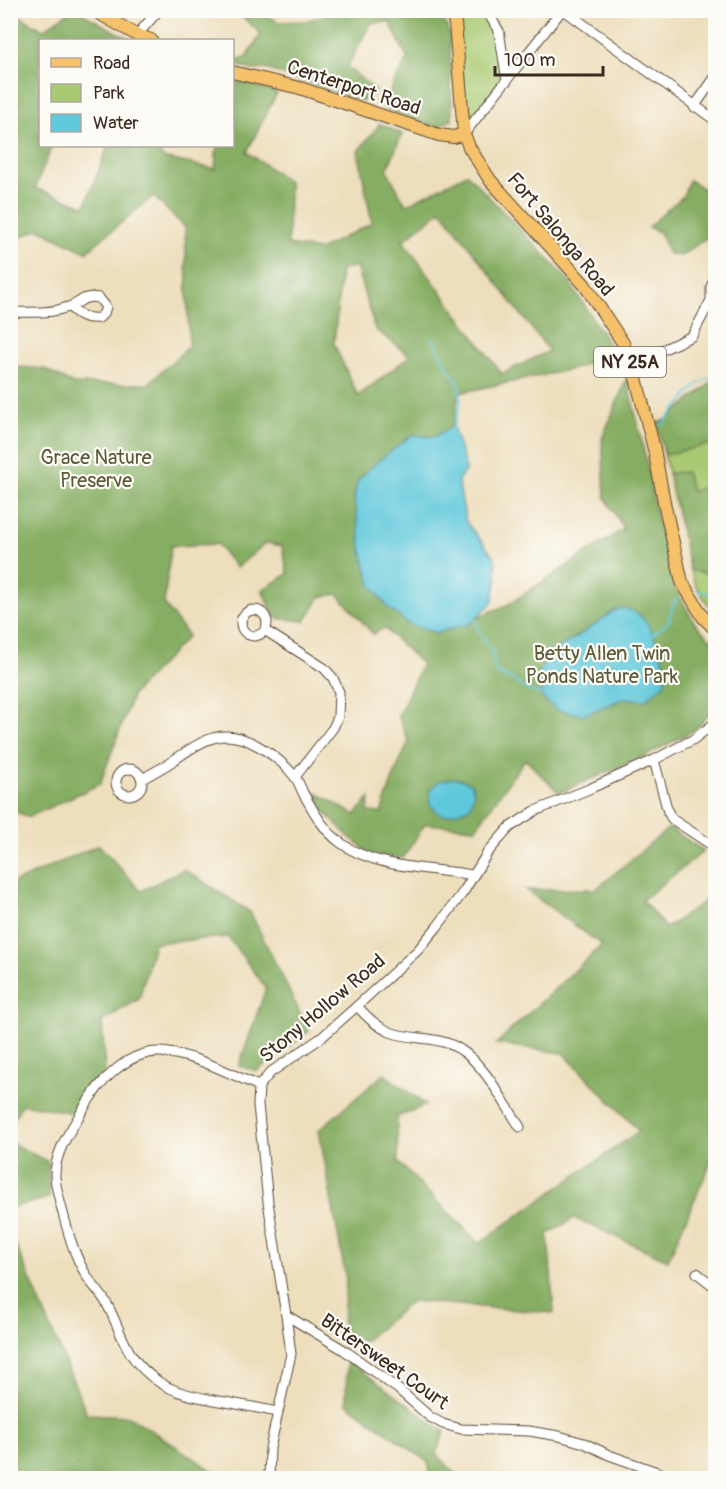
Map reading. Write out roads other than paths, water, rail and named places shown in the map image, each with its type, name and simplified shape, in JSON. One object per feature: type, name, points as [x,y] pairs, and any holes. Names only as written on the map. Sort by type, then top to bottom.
[{"type":"main road","points":[[93,10],[137,35],[149,39]]},
{"type":"main road","name":"NY 25A","points":[[450,10],[455,23],[464,134]]},
{"type":"main road","name":"Centerport Road","points":[[234,72],[300,88],[439,135],[464,134]]},
{"type":"main road","name":"Fort Salonga Road","points":[[464,134],[469,147],[490,180],[584,284],[623,343],[633,370],[654,449],[682,582],[716,630]]},
{"type":"street","points":[[137,35],[159,10]]},
{"type":"street","points":[[486,10],[499,31],[507,81]]},
{"type":"street","points":[[464,134],[563,10],[716,121]]},
{"type":"street","points":[[694,106],[716,76]]},
{"type":"street","points":[[633,370],[648,362],[660,351],[692,336],[713,300],[711,287],[716,274]]},
{"type":"street","points":[[10,312],[44,312],[70,307]]},
{"type":"street","points":[[266,631],[324,668],[333,678],[339,692],[338,717],[333,728],[295,777]]},
{"type":"street","name":"Stony Hollow Road","points":[[269,1479],[270,1448],[291,1354],[268,1202],[258,1105],[259,1086],[271,1072],[321,1038],[418,950],[510,826],[535,811],[654,760],[694,739],[716,722]]},
{"type":"street","points":[[142,779],[205,741],[219,736],[232,735],[247,739],[268,752],[295,777],[318,821],[342,845],[376,860],[473,875]]},
{"type":"street","points":[[654,760],[672,819],[716,848]]},
{"type":"street","points":[[357,1006],[372,1023],[390,1032],[430,1038],[461,1049],[481,1069],[520,1127]]},
{"type":"street","points":[[259,1086],[208,1064],[168,1052],[143,1055],[132,1059],[107,1076],[83,1108],[62,1148],[56,1164],[55,1176],[66,1225],[77,1257],[106,1304],[128,1352],[147,1373],[180,1393],[277,1412]]},
{"type":"street","points":[[697,1273],[716,1288]]},
{"type":"street","name":"Bittersweet Court","points":[[286,1315],[344,1350],[398,1389],[430,1417],[443,1424],[461,1429],[529,1431],[559,1436],[584,1443],[609,1455],[674,1479]]},
{"type":"street","points":[[685,1479],[701,1476]]},
{"type":"water","points":[[453,426],[466,469],[458,480],[466,522],[495,558],[497,579],[492,603],[469,624],[437,633],[410,625],[388,608],[371,585],[362,552],[354,498],[358,480],[412,435],[434,437]]},
{"type":"water","points":[[621,608],[640,616],[652,631],[668,670],[664,684],[645,700],[625,698],[583,715],[557,710],[542,698],[539,673],[549,653]]},
{"type":"water","points":[[456,778],[471,783],[474,792],[470,807],[442,816],[430,805],[430,790],[439,781]]},
{"type":"waterway","points":[[433,339],[458,383],[461,401],[453,428]]},
{"type":"waterway","points":[[662,425],[697,385],[716,374]]},
{"type":"waterway","points":[[698,591],[716,595]]},
{"type":"waterway","points":[[653,634],[668,623],[674,602],[678,599]]},
{"type":"waterway","points":[[473,616],[480,633],[492,651],[497,673],[511,679],[528,691],[543,694]]},
{"type":"park label","name":"Grace Nature Preserve","points":[[96,468]]},
{"type":"park label","name":"Betty Allen Twin Ponds Nature Park","points":[[602,664]]}]
